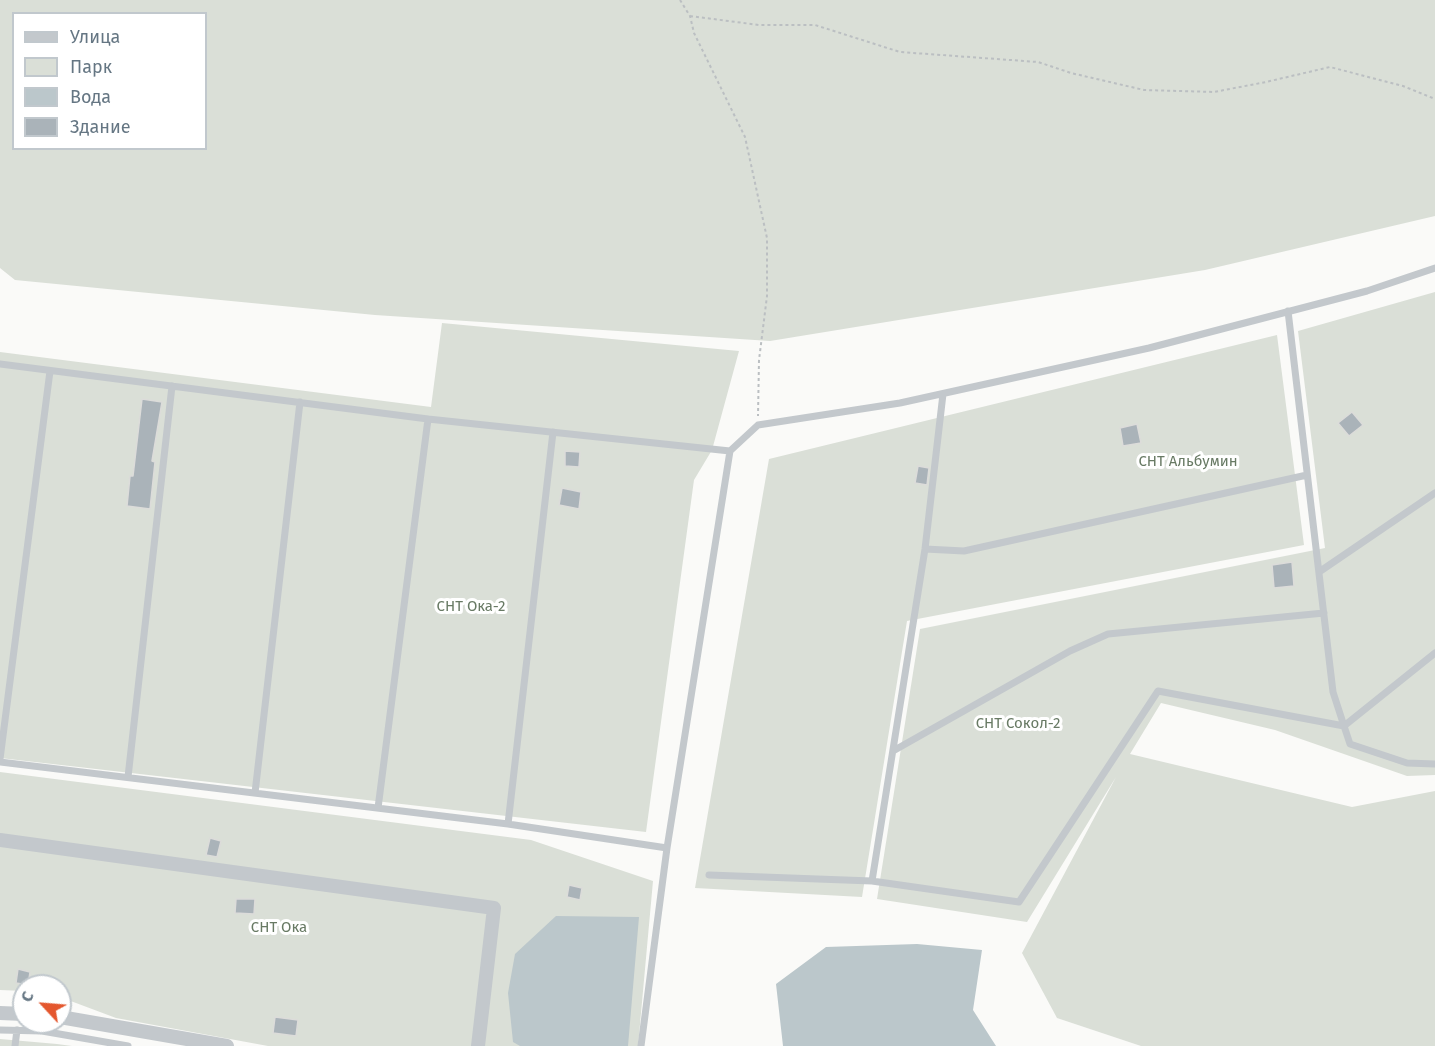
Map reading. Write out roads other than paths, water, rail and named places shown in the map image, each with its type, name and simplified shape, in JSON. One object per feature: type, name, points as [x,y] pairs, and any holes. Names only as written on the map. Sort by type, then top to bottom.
[{"type":"street","points":[[0,840],[494,908],[478,1046]]},
{"type":"street","points":[[72,1019],[226,1046]]},
{"type":"lane","points":[[641,1046],[667,848],[730,451],[758,425],[900,403],[1149,348],[1367,291],[1435,268]]},
{"type":"lane","points":[[1288,311],[1333,692],[1344,726],[1350,744],[1407,763],[1435,764]]},
{"type":"lane","points":[[0,364],[428,419],[730,451]]},
{"type":"lane","points":[[50,371],[0,760],[508,824],[667,848]]},
{"type":"lane","points":[[128,777],[172,386]]},
{"type":"lane","points":[[872,881],[926,549],[943,394]]},
{"type":"lane","points":[[255,793],[300,402]]},
{"type":"lane","points":[[378,808],[428,419]]},
{"type":"lane","points":[[508,824],[553,432]]},
{"type":"lane","points":[[926,549],[964,551],[1307,475]]},
{"type":"lane","points":[[1319,572],[1435,493]]},
{"type":"lane","points":[[893,751],[1070,651],[1108,634],[1324,613]]},
{"type":"lane","points":[[709,876],[872,881],[1019,902],[1158,691],[1344,726],[1435,653]]},
{"type":"lane","points":[[59,1034],[128,1046]]},
{"type":"water","points":[[556,916],[639,917],[628,1046],[520,1046],[513,1042],[508,993],[515,954]]},
{"type":"water","points":[[917,944],[982,950],[973,1010],[996,1046],[783,1046],[776,984],[826,947]]},
{"type":"park label","name":"СНТ Альбумин","points":[[1188,462]]},
{"type":"park label","name":"СНТ Ока-2","points":[[471,607]]},
{"type":"park label","name":"СНТ Сокол-2","points":[[1018,724]]},
{"type":"park label","name":"СНТ Ока","points":[[279,928]]}]
